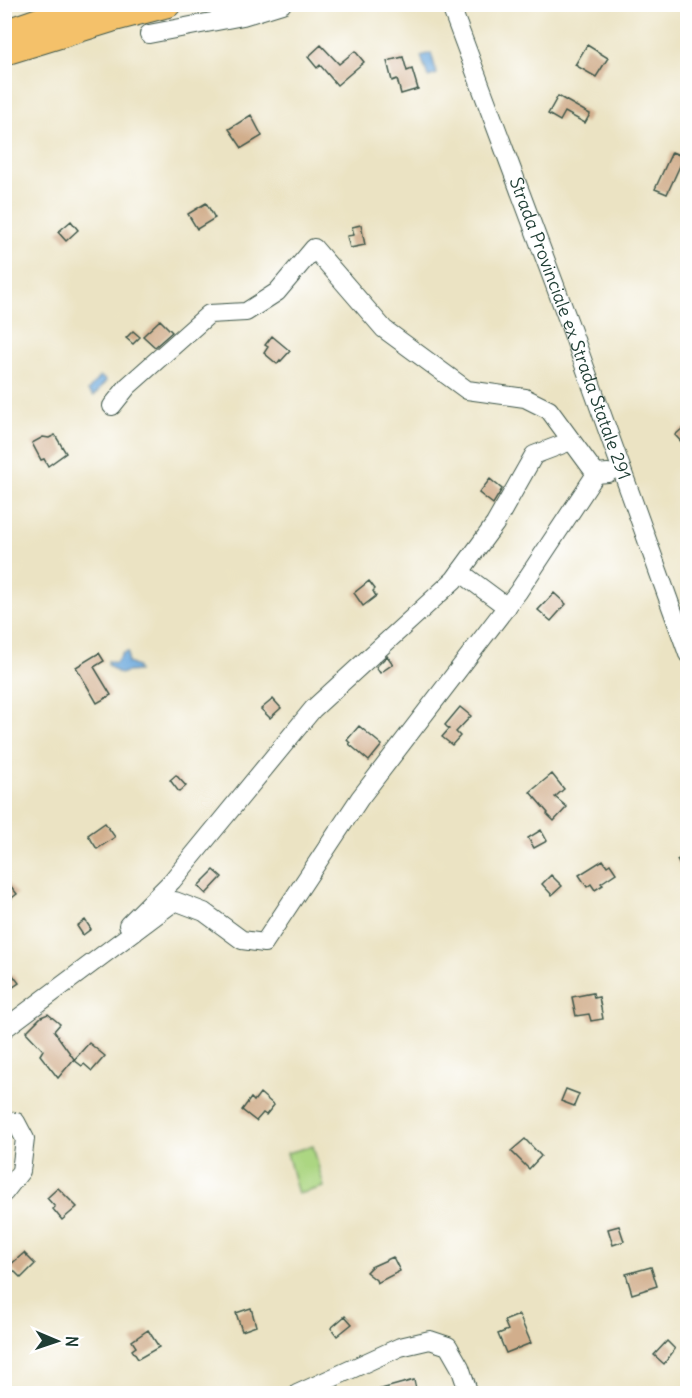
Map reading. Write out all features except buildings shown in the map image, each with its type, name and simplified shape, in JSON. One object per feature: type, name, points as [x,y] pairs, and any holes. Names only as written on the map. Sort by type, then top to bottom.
[{"type":"highway","points":[[4,33],[88,4]]},
{"type":"highway","points":[[4,52],[168,4]]},
{"type":"street","points":[[149,34],[243,16],[282,4]]},
{"type":"street","name":"Strada Provinciale ex Strada Statale 291","points":[[450,4],[565,313],[687,654]]},
{"type":"street","points":[[112,406],[128,386],[209,314],[246,312],[254,307],[277,292],[314,248],[384,329],[467,390],[525,398],[549,410],[596,474]]},
{"type":"street","points":[[4,1015],[136,918],[172,880],[313,709],[385,646],[454,580],[495,524],[534,455],[571,441]]},
{"type":"street","points":[[4,1029],[175,901],[204,912],[242,940],[264,942],[360,798],[507,607],[596,474],[621,470]]},
{"type":"street","points":[[460,572],[507,607]]},
{"type":"street","points":[[4,1120],[16,1122],[25,1139],[21,1171],[4,1192]]},
{"type":"street","points":[[297,1394],[400,1347],[430,1340],[448,1346],[460,1367],[469,1394]]},
{"type":"green space","points":[[313,1146],[324,1187],[298,1194],[287,1153]]},
{"type":"water","points":[[431,53],[437,74],[428,77],[421,56]]},
{"type":"water","points":[[100,376],[106,381],[94,396],[88,391]]},
{"type":"water","points":[[128,652],[128,663],[137,667],[138,671],[120,674],[108,665],[108,661],[115,663],[123,653]]}]
